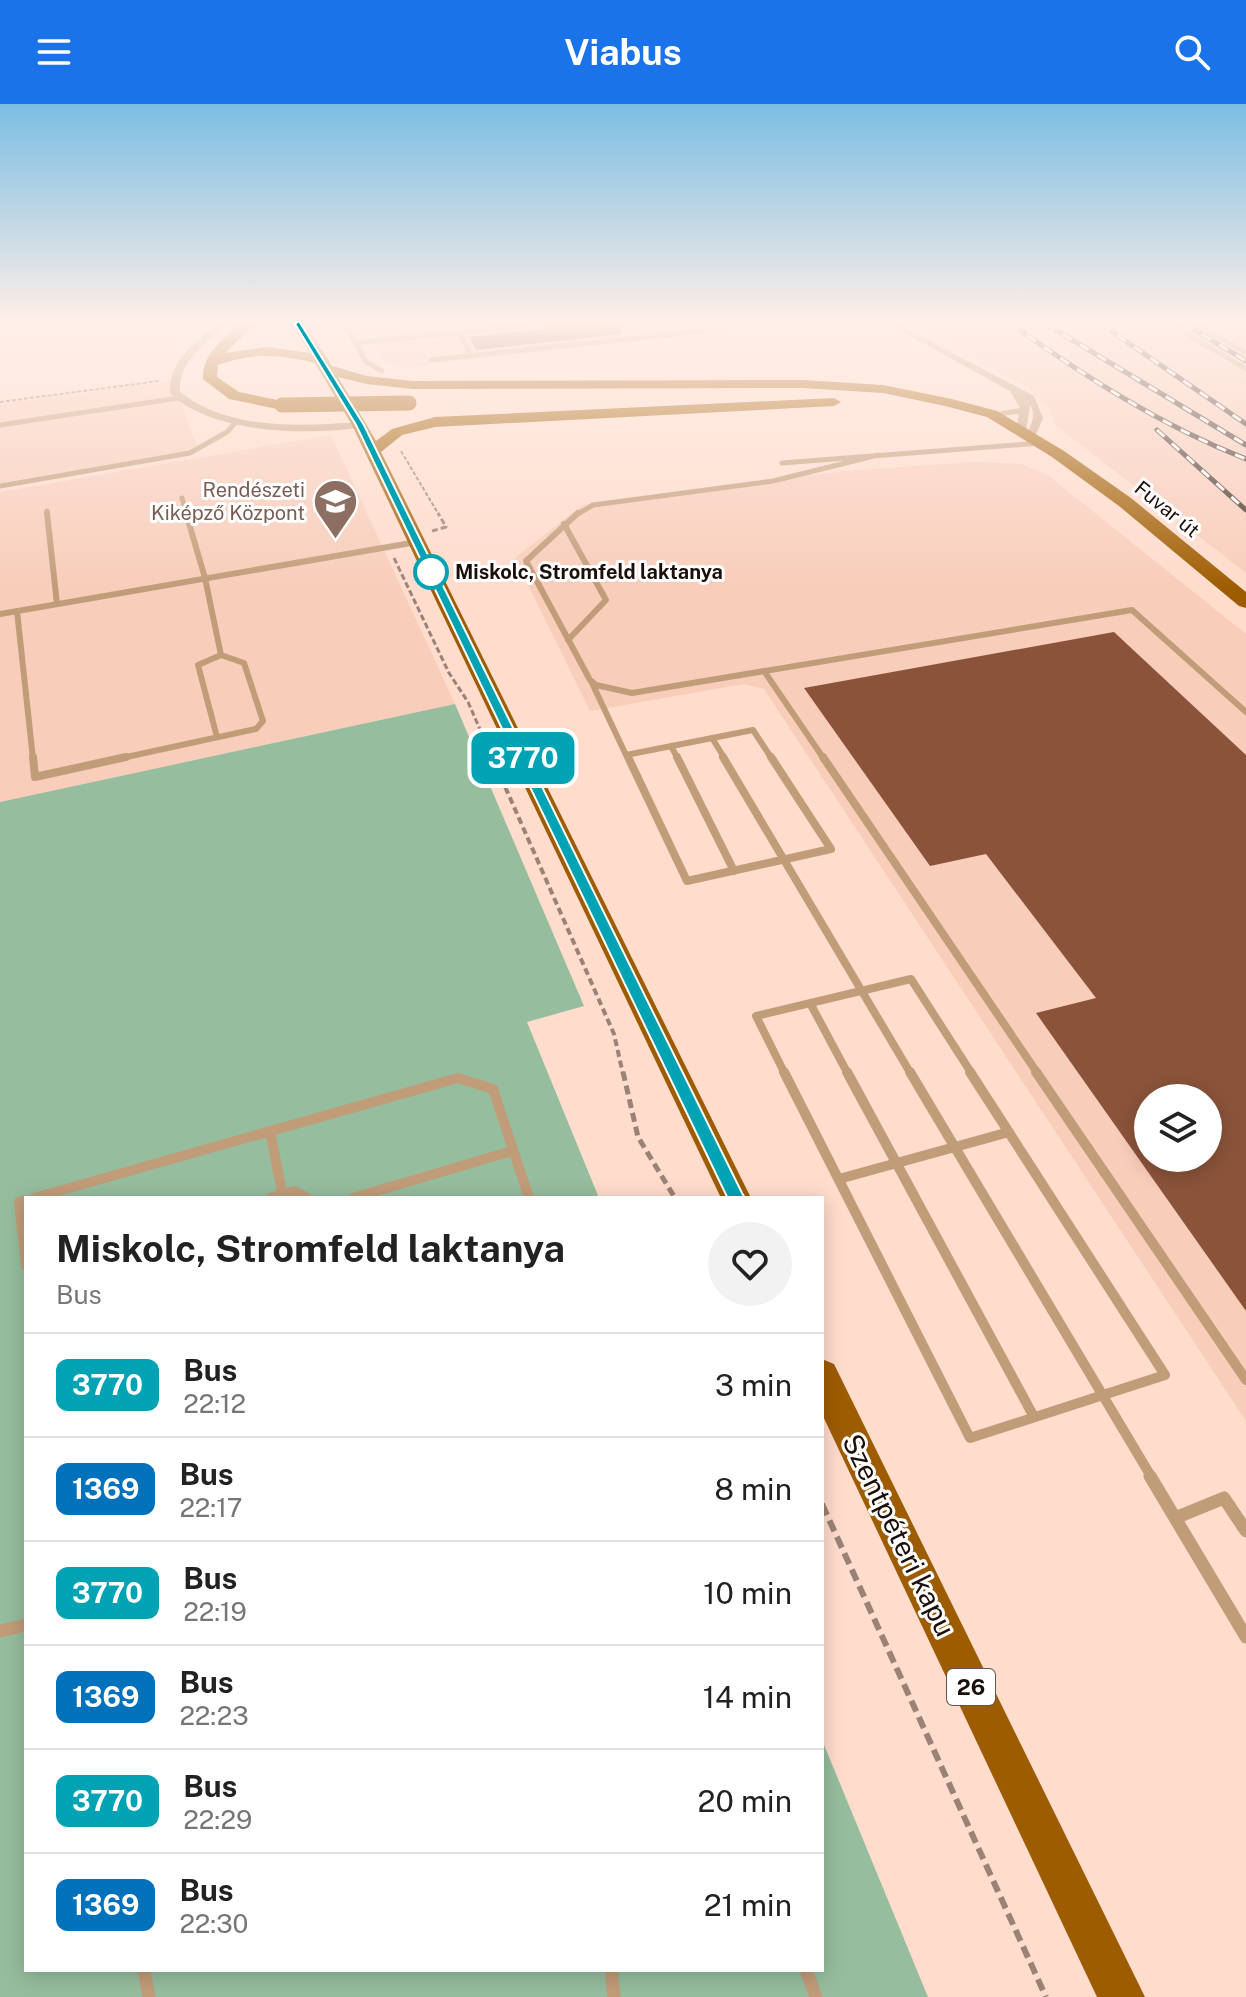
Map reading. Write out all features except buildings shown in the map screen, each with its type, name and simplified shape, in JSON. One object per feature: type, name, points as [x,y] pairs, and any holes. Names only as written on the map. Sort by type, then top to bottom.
[{"type":"main road","points":[[363,412],[373,425],[372,452],[735,1196]]},
{"type":"main road","points":[[373,425],[630,412]]},
{"type":"main road","points":[[956,412],[996,421],[1031,437]]},
{"type":"main road","points":[[972,412],[1031,437]]},
{"type":"main road","points":[[985,412],[1031,437]]},
{"type":"main road","points":[[372,452],[397,432],[435,422]]},
{"type":"main road","name":"Fuvar út","points":[[1031,437],[1125,502],[1246,602]]},
{"type":"main road","name":"Szentpéteri kapu","points":[[824,1380],[1121,1997]]},
{"type":"street","points":[[206,412],[237,421],[313,428],[373,425]]},
{"type":"street","points":[[992,414],[1006,412]]},
{"type":"street","points":[[1026,412],[1031,437]]},
{"type":"street","points":[[1031,437],[1040,418],[1039,412]]},
{"type":"lane","points":[[0,428],[19,428],[29,421],[85,412]]},
{"type":"lane","points":[[0,486],[190,453],[227,432],[237,421]]},
{"type":"lane","points":[[782,463],[1031,437]]},
{"type":"lane","points":[[626,755],[753,730],[831,849],[687,881],[626,755],[590,680],[526,561],[564,524],[593,505],[799,476],[840,468],[878,455]]},
{"type":"lane","points":[[182,498],[205,578],[221,655]]},
{"type":"lane","points":[[47,511],[57,604]]},
{"type":"lane","points":[[564,524],[606,600],[568,640]]},
{"type":"lane","points":[[0,614],[417,542]]},
{"type":"lane","points":[[590,680],[596,685],[632,693],[1132,610],[1246,712]]},
{"type":"lane","points":[[17,611],[35,777],[256,729],[263,721],[244,663],[221,655],[198,665],[217,737]]},
{"type":"lane","points":[[764,671],[1246,1380]]},
{"type":"lane","points":[[712,738],[1246,1637]]},
{"type":"lane","points":[[671,746],[734,871]]},
{"type":"lane","points":[[911,979],[1165,1375],[970,1438],[756,1016],[810,1003],[911,979]]},
{"type":"lane","points":[[810,1003],[1034,1417]]},
{"type":"lane","points":[[41,1196],[458,1078],[493,1089],[528,1196]]},
{"type":"lane","points":[[270,1131],[282,1192]]},
{"type":"lane","points":[[839,1179],[1009,1132]]},
{"type":"lane","points":[[360,1196],[512,1151]]},
{"type":"lane","points":[[274,1196],[294,1191],[303,1196]]},
{"type":"lane","points":[[24,1201],[19,1202],[24,1248]]},
{"type":"lane","points":[[1175,1518],[1224,1498],[1246,1531]]},
{"type":"lane","points":[[0,1631],[24,1625]]},
{"type":"lane","points":[[144,1972],[149,1997]]},
{"type":"lane","points":[[611,1972],[614,1997]]},
{"type":"lane","points":[[807,1972],[816,1997]]},
{"type":"path","points":[[389,547],[449,673],[468,702],[614,1034],[638,1137],[674,1196]]},
{"type":"path","points":[[824,1508],[1046,1997]]},
{"type":"shaded area","points":[[0,412],[184,412],[198,450],[0,483]]},
{"type":"shaded area","points":[[1052,412],[1246,412],[1246,573],[1054,424]]},
{"type":"shaded area","points":[[331,435],[455,704],[0,802],[0,492]]},
{"type":"shaded area","points":[[974,462],[1022,464],[1049,476],[1246,634],[1246,1421],[764,689],[744,684],[590,711],[515,558],[582,505],[844,471]]},
{"type":"green space","points":[[455,704],[584,1006],[527,1022],[598,1196],[24,1196],[24,1972],[824,1972],[824,1745],[928,1997],[0,1997],[0,802]]},
{"type":"railway","points":[[1149,412],[1246,459]]},
{"type":"railway","points":[[1192,412],[1246,445]]},
{"type":"railway","points":[[1229,412],[1246,424]]},
{"type":"railway","points":[[1157,430],[1246,510]]},
{"type":"bus line","name":"3770","points":[[352,412],[735,1196]]},
{"type":"place","name":"Rendészeti Kiképző Központ","points":[[336,541]]},
{"type":"place","name":"Miskolc, Stromfeld laktanya","points":[[431,572]]}]
